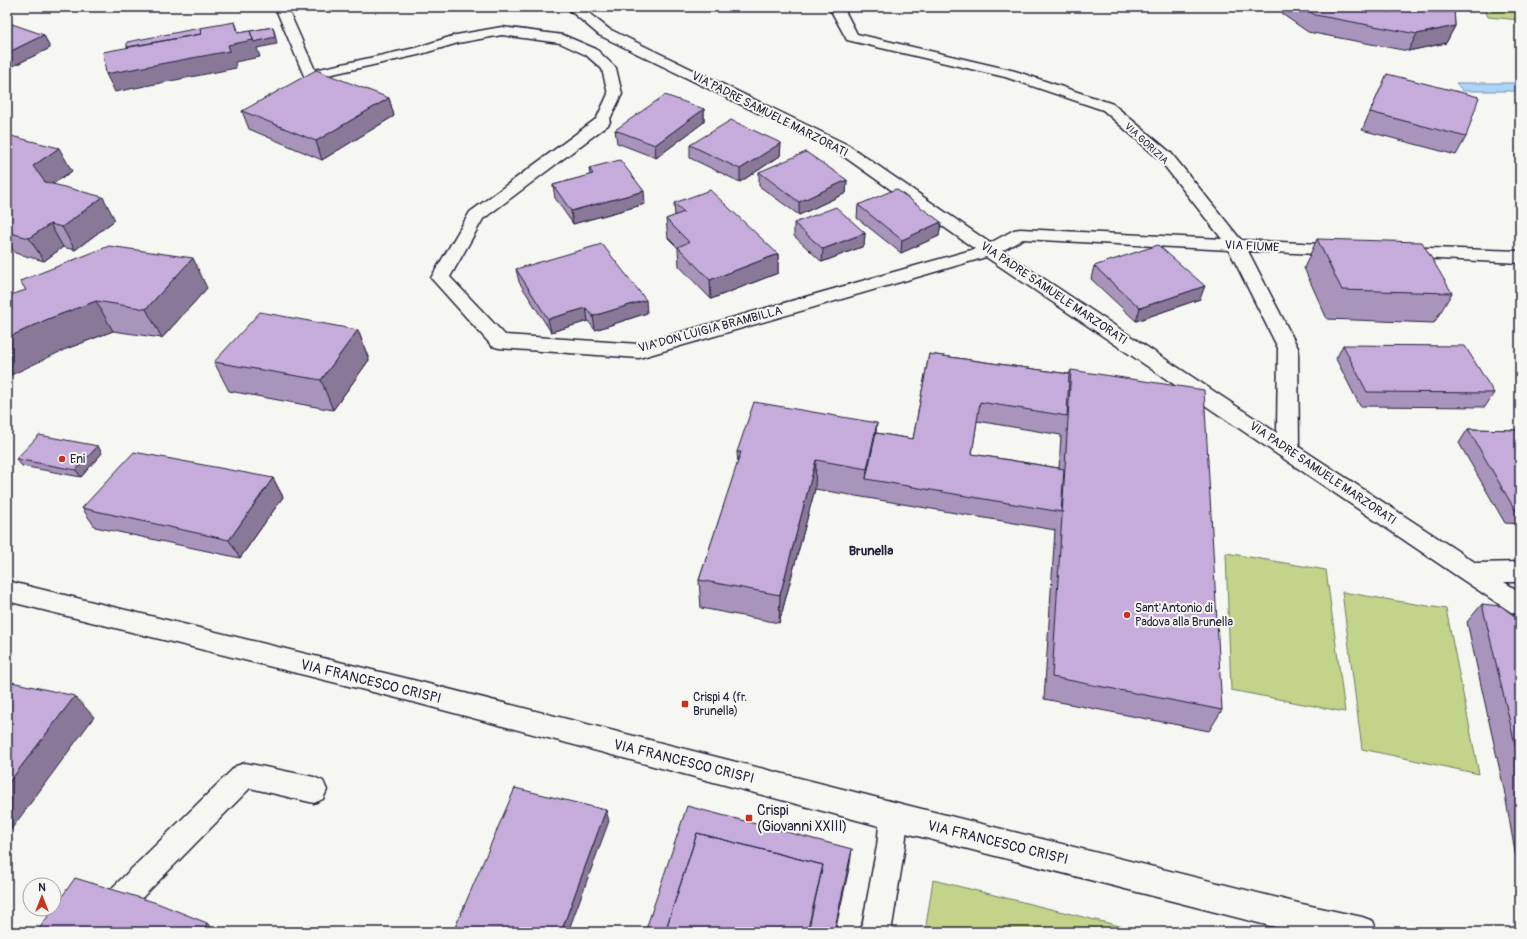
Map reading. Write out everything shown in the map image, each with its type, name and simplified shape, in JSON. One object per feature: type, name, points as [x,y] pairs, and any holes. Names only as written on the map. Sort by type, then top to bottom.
[{"type":"street","name":"VIA PADRE SAMUELE MARZORATI","points":[[573,7],[604,32],[842,148],[989,251],[1288,449],[1520,606]]},
{"type":"street","name":"VIA GORIZIA","points":[[836,7],[852,37],[1010,74],[1108,107],[1165,156],[1236,245],[1288,348],[1288,449]]},
{"type":"street","name":"VIA DON LUIGIA BRAMBILLA","points":[[602,122],[476,216],[440,278],[499,341],[639,351],[989,251]]},
{"type":"street","name":"VIA FIUME","points":[[989,251],[1020,234],[1362,250]]},
{"type":"street","points":[[1386,252],[1520,257]]},
{"type":"street","points":[[1471,573],[1520,572]]},
{"type":"street","name":"VIA FRANCESCO CRISPI","points":[[7,591],[409,690],[894,816],[1302,926],[1362,932]]},
{"type":"street","points":[[876,932],[891,846],[894,816]]},
{"type":"lane","points":[[281,7],[310,75],[418,51],[456,39],[502,31],[563,39],[591,52],[609,68],[615,94],[602,122]]},
{"type":"lane","points":[[121,899],[245,775],[314,790]]},
{"type":"green space","points":[[1484,7],[1520,7],[1520,20],[1488,17]]},
{"type":"green space","points":[[1226,553],[1326,570],[1345,712],[1231,690]]},
{"type":"green space","points":[[1342,592],[1446,609],[1479,774],[1362,749]]},
{"type":"green space","points":[[933,880],[1144,932],[925,932]]},
{"type":"water","points":[[1456,83],[1516,83],[1520,87],[1520,91],[1463,91]]},
{"type":"building","points":[[1303,7],[1358,7],[1389,12],[1411,7],[1454,7],[1455,26],[1417,34],[1315,15]]},
{"type":"building","points":[[235,22],[238,33],[250,31],[253,40],[228,45],[230,51],[106,74],[103,52],[201,34],[200,28]]},
{"type":"building","points":[[12,24],[44,35],[7,53],[7,26]]},
{"type":"building","points":[[273,27],[275,37],[254,42],[250,31]]},
{"type":"building","points":[[200,28],[201,34],[127,47],[127,42]]},
{"type":"building","points":[[316,70],[389,98],[316,141],[242,111]]},
{"type":"building","points":[[1387,74],[1479,97],[1466,137],[1370,112]]},
{"type":"building","points":[[665,95],[704,109],[655,145],[615,130]]},
{"type":"building","points":[[731,120],[781,143],[740,169],[690,145]]},
{"type":"building","points":[[7,135],[59,148],[33,166],[45,182],[103,197],[62,227],[50,224],[29,238],[7,232]]},
{"type":"building","points":[[806,152],[847,180],[799,202],[759,172]]},
{"type":"building","points":[[620,160],[644,191],[571,211],[553,185],[593,174],[589,168]]},
{"type":"building","points":[[896,189],[941,222],[902,240],[858,205]]},
{"type":"building","points":[[710,190],[778,254],[710,280],[678,247],[689,242],[666,219],[684,212],[674,203]]},
{"type":"building","points":[[836,207],[865,233],[823,249],[794,223]]},
{"type":"building","points":[[1317,239],[1422,242],[1452,293],[1342,290]]},
{"type":"building","points":[[602,244],[646,300],[593,316],[586,308],[548,319],[516,269]]},
{"type":"building","points":[[1158,245],[1205,286],[1140,308],[1094,266]]},
{"type":"building","points":[[109,246],[193,258],[146,309],[96,301],[48,319],[7,338],[7,296],[26,290],[20,281]]},
{"type":"building","points":[[260,312],[358,330],[321,380],[214,362]]},
{"type":"building","points":[[1343,345],[1465,346],[1494,393],[1367,392]]},
{"type":"building","points":[[929,354],[1069,374],[1067,416],[980,402],[972,454],[1064,469],[1061,512],[866,479],[876,433],[913,439]]},
{"type":"building","name":"Sant'Antonio di Padova alla Brunella","points":[[1071,370],[1204,390],[1222,710],[1052,677]]},
{"type":"building","points":[[754,402],[877,423],[867,469],[816,460],[780,595],[699,580],[741,452],[737,452]]},
{"type":"building","points":[[1468,429],[1520,430],[1520,510],[1515,510]]},
{"type":"building","name":"Eni","points":[[39,435],[98,446],[76,470],[16,459]]},
{"type":"building","points":[[134,452],[273,478],[229,540],[82,508]]},
{"type":"building","points":[[1482,604],[1501,606],[1520,620],[1520,765]]},
{"type":"building","points":[[7,681],[75,696],[7,785]]},
{"type":"building","points":[[515,788],[606,810],[561,932],[453,932]]},
{"type":"building","points":[[687,806],[852,849],[834,932],[808,932],[823,865],[697,833],[665,932],[645,932]]},
{"type":"building","points":[[697,833],[823,865],[807,932],[665,932]]},
{"type":"building","points":[[75,878],[157,903],[207,923],[202,932],[37,932],[47,917],[62,917],[62,897]]},
{"type":"place","name":"Eni","points":[[62,459]]},
{"type":"place","name":"Sant'Antonio di Padova alla Brunella","points":[[1127,615]]},
{"type":"place","name":"Crispi 4 (fr. Brunella)","points":[[685,704]]},
{"type":"place","name":"Crispi (Giovanni XXIII)","points":[[749,818]]},
{"type":"district","name":"Brunella","points":[[871,550]]}]
